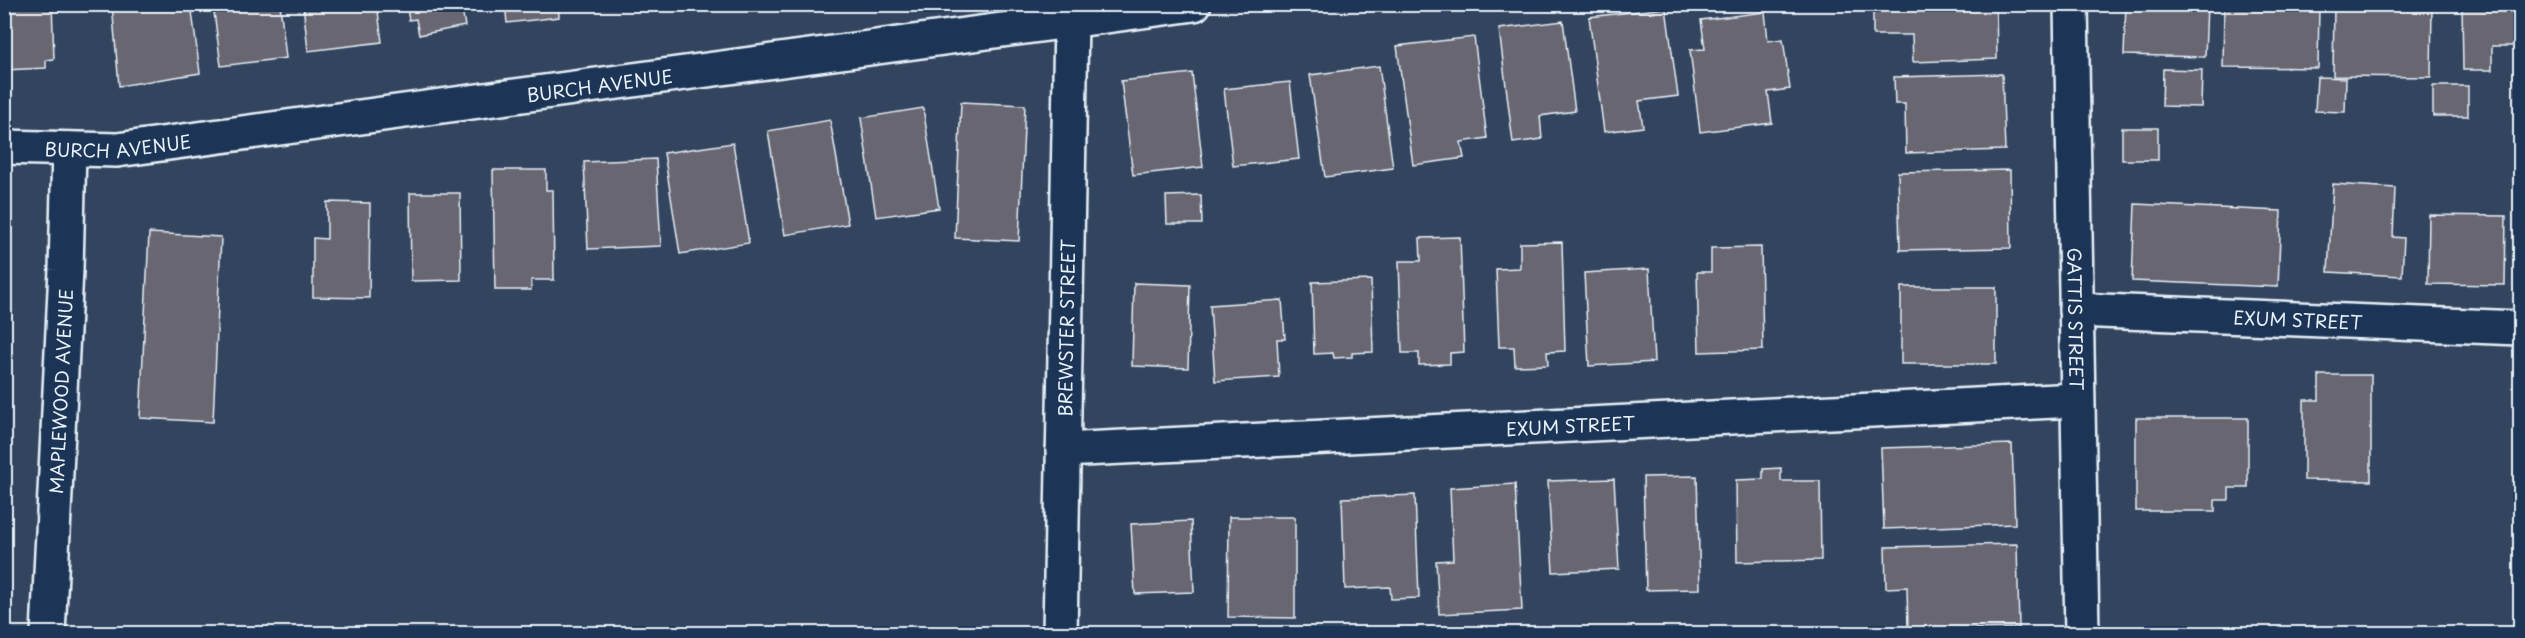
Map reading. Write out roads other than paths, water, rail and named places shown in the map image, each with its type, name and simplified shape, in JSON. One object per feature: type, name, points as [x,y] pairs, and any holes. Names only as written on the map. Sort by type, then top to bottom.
[{"type":"street","name":"BURCH AVENUE","points":[[4,147],[117,150],[1194,4]]},
{"type":"street","name":"GATTIS STREET","points":[[2071,4],[2082,633]]},
{"type":"street","name":"BREWSTER STREET","points":[[1060,633],[1071,21]]},
{"type":"street","name":"MAPLEWOOD AVENUE","points":[[48,633],[66,270],[69,149]]},
{"type":"street","name":"EXUM STREET","points":[[2076,310],[2520,328]]},
{"type":"street","name":"EXUM STREET","points":[[1063,450],[2077,400]]}]
